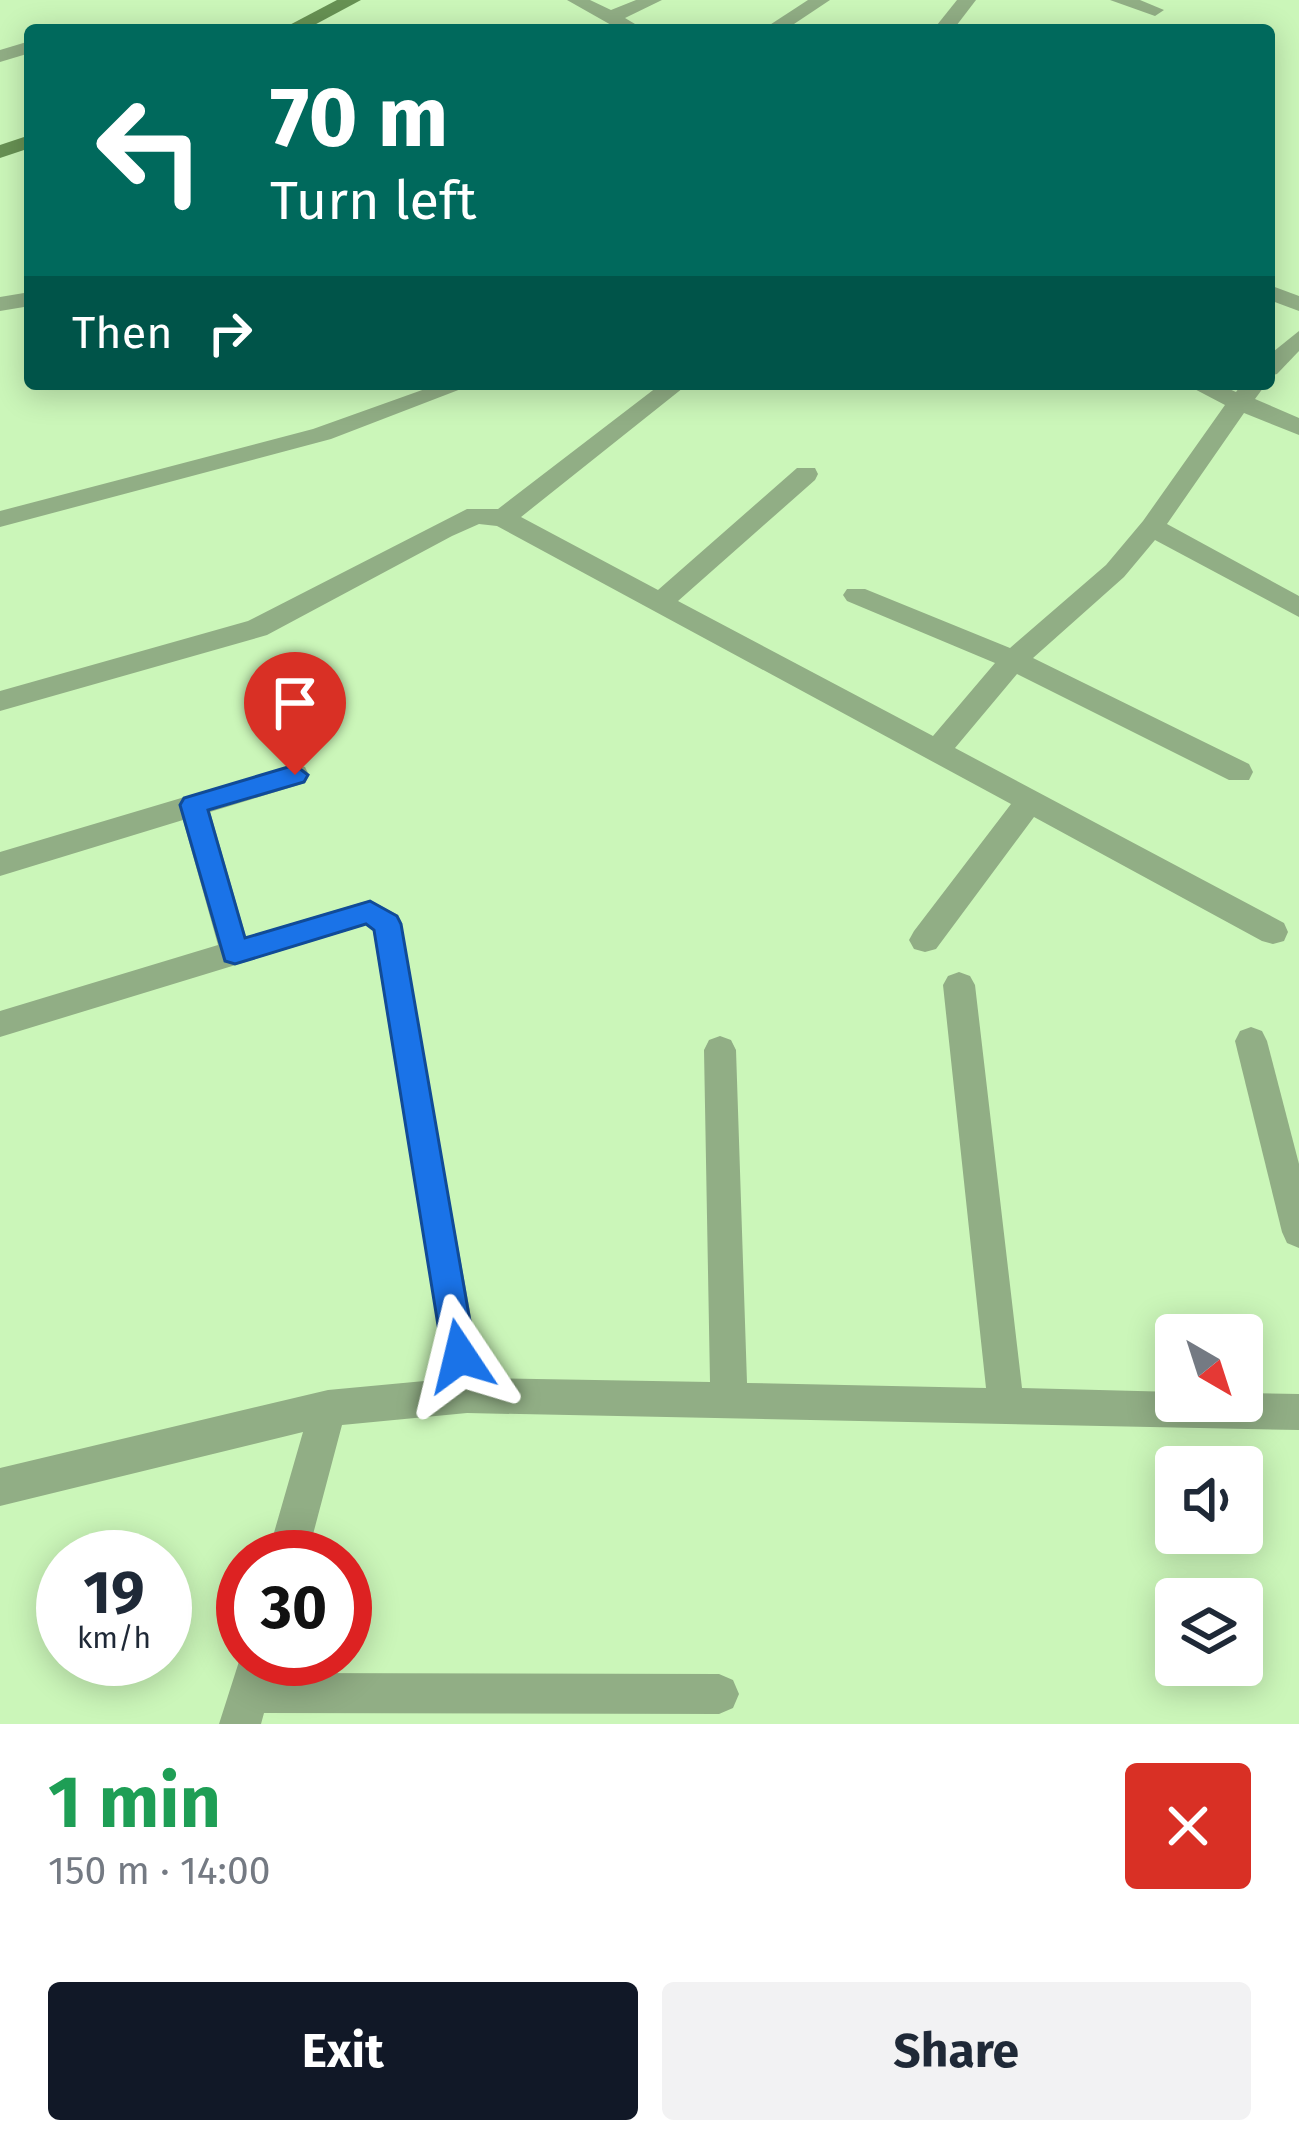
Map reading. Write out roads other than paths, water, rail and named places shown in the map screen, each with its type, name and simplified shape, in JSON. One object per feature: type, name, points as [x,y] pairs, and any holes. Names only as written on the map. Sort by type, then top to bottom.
[{"type":"main road","points":[[302,24],[352,0]]},
{"type":"street","points":[[576,0],[623,24]]},
{"type":"street","points":[[610,17],[653,0]]},
{"type":"street","points":[[782,24],[821,0]]},
{"type":"street","points":[[948,24],[967,0]]},
{"type":"street","points":[[1119,0],[1155,10]]},
{"type":"street","points":[[1275,363],[1299,338]]},
{"type":"street","points":[[0,519],[322,434],[444,390]]},
{"type":"street","points":[[503,518],[668,390]]},
{"type":"street","points":[[936,752],[1013,660],[1114,571],[1152,527],[1246,392],[1299,427]]},
{"type":"street","points":[[658,604],[806,474]]},
{"type":"street","points":[[0,701],[257,628],[476,515],[503,518],[1274,932]]},
{"type":"street","points":[[1152,527],[1299,608]]},
{"type":"street","points":[[856,596],[1013,660],[1239,772]]},
{"type":"street","points":[[0,863],[295,775]]},
{"type":"street","points":[[926,940],[1029,802]]},
{"type":"street","points":[[194,805],[235,952]]},
{"type":"street","points":[[0,1024],[370,912],[387,924],[467,1396]]},
{"type":"street","points":[[959,985],[1006,1406]]},
{"type":"street","points":[[1251,1041],[1299,1232]]},
{"type":"street","points":[[720,1050],[729,1400]]},
{"type":"street","points":[[0,1487],[328,1408],[467,1396],[1299,1412]]},
{"type":"street","points":[[294,1530],[328,1408]]},
{"type":"street","points":[[250,1692],[719,1694]]}]
